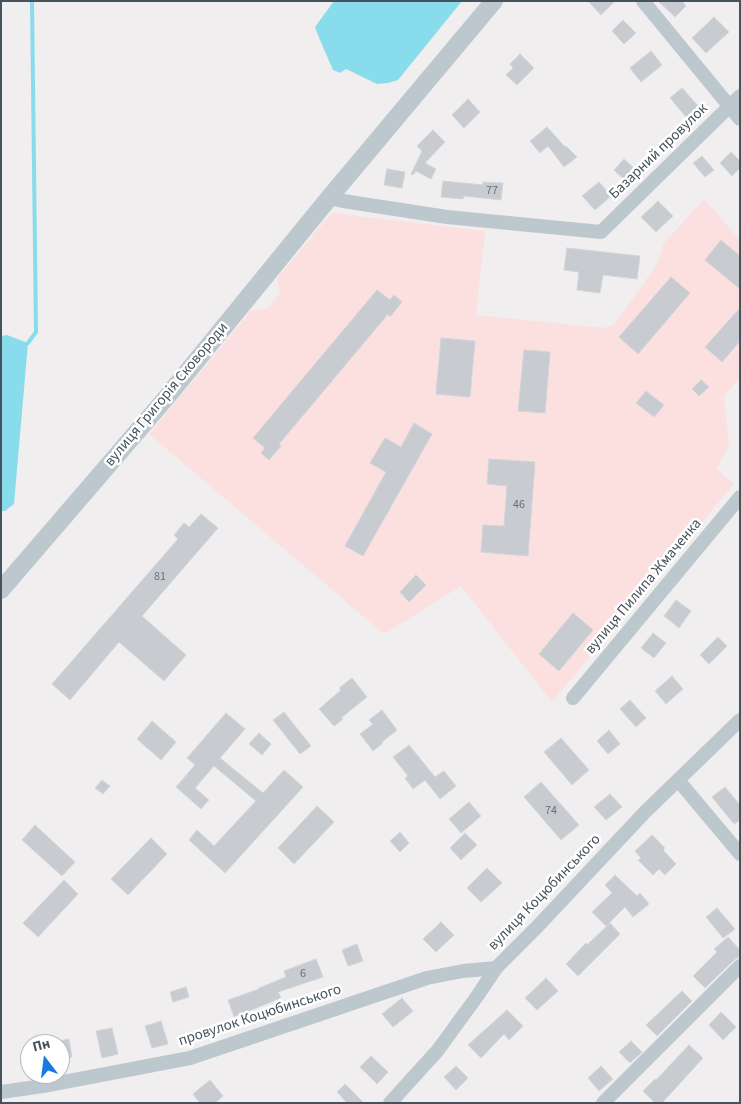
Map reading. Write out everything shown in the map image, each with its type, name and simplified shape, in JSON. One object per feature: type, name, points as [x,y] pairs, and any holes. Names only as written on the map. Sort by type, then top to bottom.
[{"type":"street","name":"вулиця Григорія Сковороди","points":[[1,590],[166,398],[329,198],[494,1]]},
{"type":"street","points":[[643,1],[740,119]]},
{"type":"street","name":"Базарний провулок","points":[[329,198],[448,217],[601,232],[740,96]]},
{"type":"street","name":"вулиця Пилипа Жмаченка","points":[[573,698],[740,497]]},
{"type":"street","name":"вулиця Коцюбинського","points":[[390,1103],[438,1050],[496,968],[645,812],[740,720]]},
{"type":"street","points":[[678,780],[740,854]]},
{"type":"street","points":[[602,1103],[740,966]]},
{"type":"street","name":"провулок Коцюбинського","points":[[1,1092],[43,1086],[190,1058],[427,978],[463,971],[496,968]]},
{"type":"shaded area","points":[[704,199],[740,240],[740,378],[724,396],[729,446],[716,468],[734,484],[552,702],[461,586],[384,634],[149,434],[252,310],[267,309],[280,293],[277,278],[332,213],[485,231],[476,315],[603,328],[615,324],[657,264],[664,243]]},
{"type":"water","points":[[334,1],[462,1],[398,80],[377,84],[346,69],[340,73],[333,70],[315,27]]},
{"type":"water","points":[[7,335],[28,343],[14,504],[5,511],[1,511],[1,336]]},
{"type":"building","points":[[588,1],[615,1],[601,15]]},
{"type":"building","points":[[658,1],[682,1],[686,6],[675,17]]},
{"type":"building","points":[[714,17],[729,32],[706,53],[692,38]]},
{"type":"building","points":[[623,20],[636,33],[624,44],[612,31]]},
{"type":"building","points":[[651,51],[662,65],[641,82],[630,68]]},
{"type":"building","points":[[520,54],[534,68],[517,85],[506,75],[513,68],[510,64]]},
{"type":"building","points":[[682,88],[700,108],[687,118],[670,98]]},
{"type":"building","points":[[468,99],[480,112],[464,128],[452,115]]},
{"type":"building","points":[[547,127],[577,157],[564,167],[548,146],[540,153],[530,141]]},
{"type":"building","points":[[433,130],[445,142],[425,163],[436,169],[431,179],[416,171],[413,175],[411,174],[422,151],[417,146]]},
{"type":"building","points":[[731,152],[740,161],[740,168],[732,176],[720,163]]},
{"type":"building","points":[[702,156],[714,170],[705,177],[693,163]]},
{"type":"building","points":[[624,159],[639,173],[629,184],[614,170]]},
{"type":"building","points":[[387,169],[405,172],[402,188],[384,185]]},
{"type":"building","points":[[443,181],[483,185],[483,182],[503,183],[501,200],[464,196],[463,199],[441,197]]},
{"type":"building","points":[[599,182],[611,196],[595,210],[582,196]]},
{"type":"building","points":[[658,201],[673,216],[656,232],[641,217]]},
{"type":"building","points":[[721,240],[740,256],[740,289],[705,260]]},
{"type":"building","points":[[567,248],[640,256],[637,279],[603,275],[600,293],[577,290],[579,272],[564,270]]},
{"type":"building","points":[[671,277],[690,293],[638,354],[619,337]]},
{"type":"building","points":[[377,290],[390,300],[394,295],[402,302],[390,317],[388,314],[279,444],[281,446],[269,460],[261,453],[265,448],[253,438]]},
{"type":"building","points":[[740,308],[740,341],[722,362],[705,347]]},
{"type":"building","points":[[441,338],[475,341],[470,397],[436,394]]},
{"type":"building","points":[[524,350],[550,352],[545,413],[518,411]]},
{"type":"building","points":[[701,380],[709,387],[699,396],[692,389]]},
{"type":"building","points":[[646,391],[664,405],[654,417],[636,403]]},
{"type":"building","points":[[414,423],[432,434],[363,556],[345,546],[386,472],[370,463],[385,438],[401,447]]},
{"type":"building","points":[[489,459],[535,462],[528,556],[481,552],[483,525],[504,526],[507,486],[487,484]]},
{"type":"building","points":[[201,514],[218,528],[142,616],[186,655],[164,681],[119,642],[70,700],[52,684],[178,539],[174,535],[184,523],[189,527]]},
{"type":"building","points":[[416,575],[426,585],[409,602],[400,592]]},
{"type":"building","points":[[676,600],[691,611],[679,628],[664,616]]},
{"type":"building","points":[[573,613],[593,630],[559,671],[539,654]]},
{"type":"building","points":[[653,633],[666,643],[654,658],[641,648]]},
{"type":"building","points":[[718,637],[727,646],[709,664],[700,655]]},
{"type":"building","points":[[672,676],[683,689],[666,704],[655,691]]},
{"type":"building","points":[[352,678],[367,697],[334,726],[319,709],[341,690],[339,688]]},
{"type":"building","points":[[630,700],[646,718],[636,727],[620,709]]},
{"type":"building","points":[[382,710],[397,730],[373,751],[360,734],[373,724],[369,720]]},
{"type":"building","points":[[284,712],[311,746],[300,754],[273,720]]},
{"type":"building","points":[[226,713],[245,729],[220,758],[263,793],[284,770],[303,787],[225,873],[189,840],[197,830],[214,846],[256,801],[214,766],[195,788],[209,800],[201,809],[176,787],[195,765],[187,758]]},
{"type":"building","points":[[152,721],[176,742],[161,760],[137,739]]},
{"type":"building","points":[[609,730],[620,744],[608,754],[597,741]]},
{"type":"building","points":[[259,733],[271,744],[262,755],[249,744]]},
{"type":"building","points":[[561,738],[589,770],[572,785],[544,752]]},
{"type":"building","points":[[409,745],[435,777],[444,771],[456,786],[440,799],[425,780],[413,789],[405,778],[408,776],[393,757]]},
{"type":"building","points":[[102,780],[110,786],[103,794],[95,788]]},
{"type":"building","points":[[541,782],[579,825],[561,840],[524,797]]},
{"type":"building","points":[[725,787],[740,805],[740,820],[734,824],[712,797]]},
{"type":"building","points":[[610,794],[622,807],[606,820],[594,807]]},
{"type":"building","points":[[469,802],[481,816],[461,833],[449,819]]},
{"type":"building","points":[[317,806],[334,822],[294,864],[278,848]]},
{"type":"building","points":[[35,825],[75,862],[62,876],[22,840]]},
{"type":"building","points":[[400,832],[409,843],[400,852],[390,841]]},
{"type":"building","points":[[465,833],[477,845],[461,860],[450,848]]},
{"type":"building","points":[[652,835],[665,848],[663,850],[676,864],[665,875],[659,869],[653,875],[638,860],[641,858],[635,851]]},
{"type":"building","points":[[151,838],[167,854],[128,895],[111,879]]},
{"type":"building","points":[[487,868],[502,883],[481,902],[467,888]]},
{"type":"building","points":[[615,875],[637,896],[640,893],[649,904],[633,917],[625,907],[606,926],[592,912],[612,893],[605,885]]},
{"type":"building","points":[[64,880],[78,894],[38,937],[23,923]]},
{"type":"building","points":[[717,908],[735,929],[723,938],[706,917]]},
{"type":"building","points":[[441,922],[454,935],[436,952],[423,939]]},
{"type":"building","points":[[610,923],[620,934],[578,976],[566,964],[586,943],[587,945]]},
{"type":"building","points":[[728,937],[740,950],[740,956],[705,988],[693,976],[717,952],[714,949]]},
{"type":"building","points":[[357,944],[363,961],[348,966],[342,950]]},
{"type":"building","points":[[316,959],[323,977],[278,992],[281,998],[234,1017],[228,1000],[286,977],[284,971]]},
{"type":"building","points":[[546,978],[558,991],[537,1010],[525,998]]},
{"type":"building","points":[[186,987],[189,997],[173,1002],[170,992]]},
{"type":"building","points":[[682,991],[692,1001],[657,1036],[646,1025]]},
{"type":"building","points":[[402,998],[413,1011],[393,1027],[382,1014]]},
{"type":"building","points":[[507,1010],[523,1026],[509,1040],[504,1034],[481,1058],[468,1045]]},
{"type":"building","points":[[721,1012],[736,1027],[723,1040],[709,1025]]},
{"type":"building","points":[[161,1021],[168,1044],[152,1048],[145,1026]]},
{"type":"building","points":[[112,1028],[118,1054],[102,1058],[96,1031]]},
{"type":"building","points":[[631,1041],[642,1052],[630,1063],[619,1052]]},
{"type":"building","points":[[689,1045],[703,1058],[662,1103],[655,1103],[643,1091]]},
{"type":"building","points":[[371,1056],[388,1072],[377,1084],[360,1067]]},
{"type":"building","points":[[456,1066],[468,1078],[456,1090],[444,1077]]},
{"type":"building","points":[[601,1066],[613,1079],[599,1091],[588,1078]]},
{"type":"building","points":[[210,1080],[223,1096],[215,1103],[200,1103],[193,1094]]},
{"type":"building","points":[[345,1084],[364,1103],[347,1103],[337,1092]]},
{"type":"waterway","points":[[28,343],[36,332],[32,1]]}]
